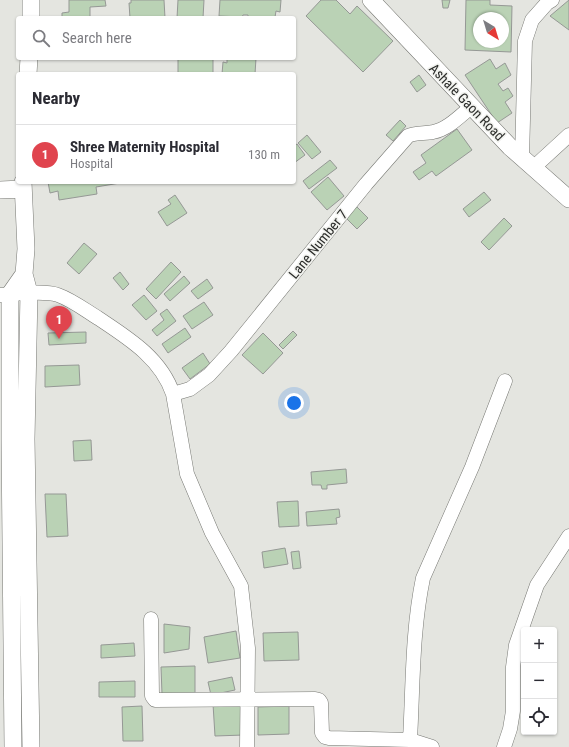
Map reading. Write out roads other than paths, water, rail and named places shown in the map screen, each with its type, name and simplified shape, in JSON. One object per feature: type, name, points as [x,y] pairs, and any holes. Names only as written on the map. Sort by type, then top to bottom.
[{"type":"street","points":[[31,16],[32,0]]},
{"type":"street","name":"Ashale Gaon Road","points":[[371,0],[510,147],[569,199]]},
{"type":"street","points":[[528,163],[525,41],[532,20],[552,0]]},
{"type":"street","points":[[28,72],[29,60]]},
{"type":"street","name":"Lane Number 7","points":[[173,394],[190,389],[209,375],[231,352],[366,184],[408,136],[434,132],[453,122],[471,107]]},
{"type":"street","points":[[528,163],[569,135]]},
{"type":"street","points":[[0,190],[22,185],[26,249],[24,274],[29,293],[18,439],[13,747]]},
{"type":"street","points":[[24,274],[5,295],[18,439],[31,747]]},
{"type":"street","points":[[5,295],[29,293],[57,295],[76,304],[135,343],[163,372],[169,382],[173,394],[187,474],[212,533],[241,586],[248,648],[247,747]]},
{"type":"street","points":[[410,740],[416,628],[423,578],[472,467],[504,381]]},
{"type":"street","points":[[504,747],[510,729],[516,645],[537,585],[569,536]]},
{"type":"street","points":[[151,619],[153,699],[158,701],[315,699],[319,700],[321,703],[322,734],[324,737],[410,740],[432,747]]},
{"type":"place","name":"Shree Maternity Hospital","points":[[59,339]]}]
